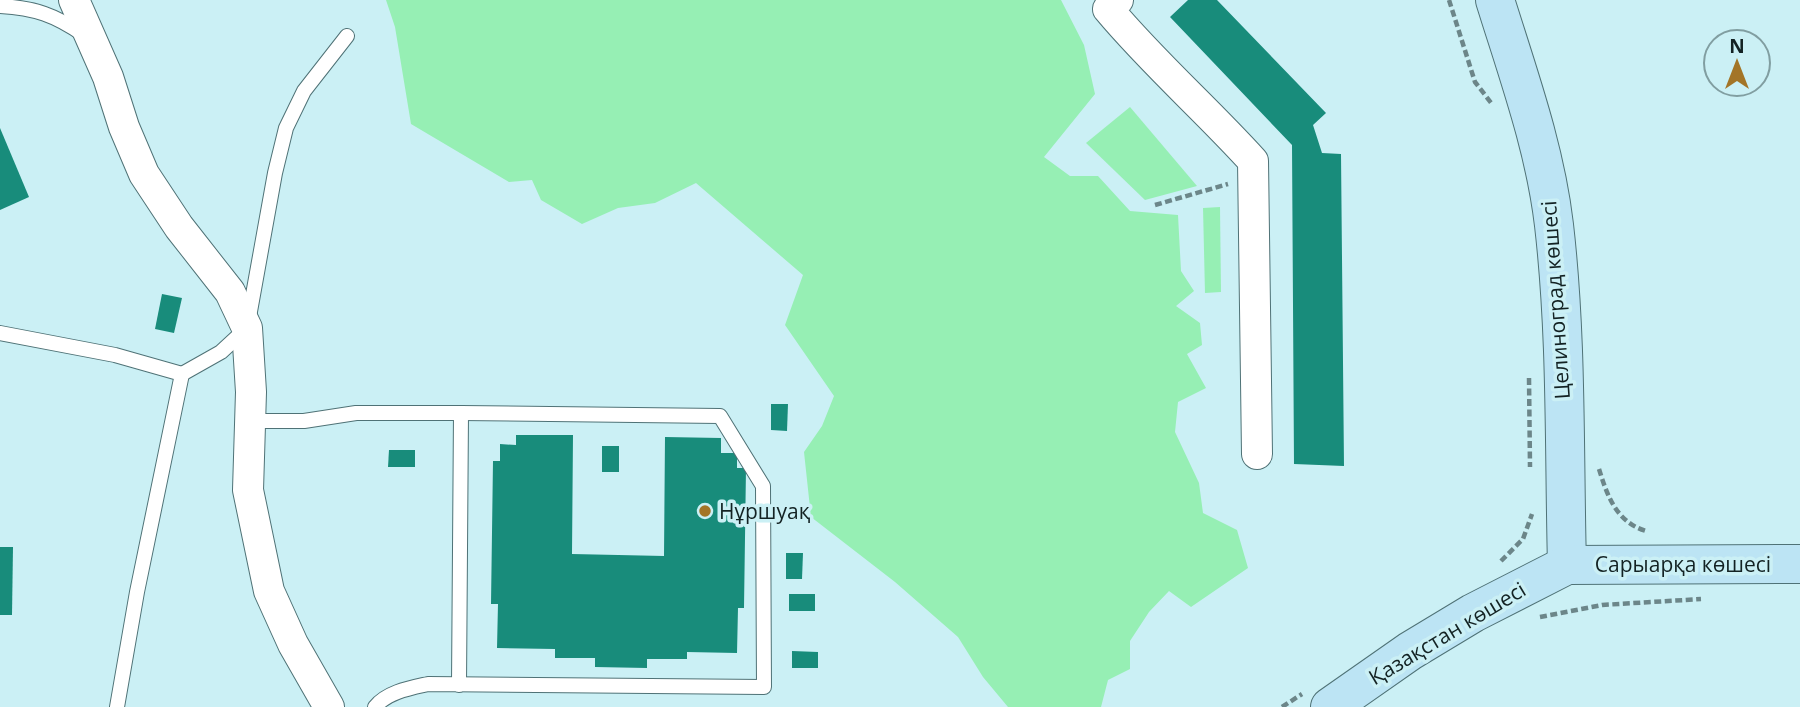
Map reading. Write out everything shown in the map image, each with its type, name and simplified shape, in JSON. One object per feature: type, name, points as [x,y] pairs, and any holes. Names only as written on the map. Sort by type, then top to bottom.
[{"type":"street","points":[[74,0],[108,78],[124,127],[144,174],[179,227],[230,292],[247,328],[251,392],[248,490],[269,591],[293,644],[329,707]]},
{"type":"street","points":[[1118,0],[1108,9],[1139,46],[1200,104],[1254,161],[1257,454]]},
{"type":"street","name":"Целиноград көшесі","points":[[1494,0],[1536,137],[1554,224],[1562,359],[1567,565]]},
{"type":"street","name":"Сарыарқа көшесі","points":[[1567,565],[1800,564]]},
{"type":"street","name":"Қазақстан көшесі","points":[[1316,700],[1410,651],[1462,619],[1567,565]]},
{"type":"lane","points":[[0,6],[23,7],[61,19],[91,39]]},
{"type":"lane","points":[[0,333],[115,355],[182,374],[221,352],[247,328],[275,173],[286,128],[304,91],[347,36]]},
{"type":"lane","points":[[117,707],[137,592],[182,374]]},
{"type":"lane","points":[[459,685],[461,413]]},
{"type":"lane","points":[[249,421],[304,421],[356,414],[720,416],[763,486],[764,687],[428,684],[406,689],[381,700],[375,707]]},
{"type":"path","points":[[1449,0],[1475,82],[1500,114]]},
{"type":"path","points":[[1155,205],[1254,176]]},
{"type":"path","points":[[1529,377],[1531,470]]},
{"type":"path","points":[[1596,460],[1608,501],[1635,528],[1658,534]]},
{"type":"path","points":[[1497,563],[1523,540],[1532,516],[1531,505]]},
{"type":"path","points":[[1535,619],[1602,605],[1674,601]]},
{"type":"path","points":[[1282,707],[1316,700]]},
{"type":"green space","points":[[386,0],[1061,0],[1084,45],[1095,94],[1044,157],[1070,176],[1098,176],[1130,211],[1178,215],[1181,271],[1194,291],[1176,306],[1200,323],[1202,345],[1187,354],[1206,388],[1178,402],[1175,432],[1199,483],[1203,513],[1237,530],[1248,568],[1191,607],[1169,591],[1149,612],[1130,641],[1130,669],[1108,680],[1101,707],[1008,707],[983,677],[958,637],[895,582],[811,517],[804,452],[822,426],[834,396],[785,325],[803,275],[696,183],[655,203],[618,208],[582,224],[541,200],[532,180],[509,182],[411,124],[395,27]]},
{"type":"green space","points":[[1130,107],[1197,186],[1145,200],[1086,143]]},
{"type":"green space","points":[[1220,207],[1221,292],[1205,293],[1203,208]]},
{"type":"building","points":[[1188,0],[1217,0],[1326,113],[1313,125],[1322,153],[1341,154],[1344,466],[1294,464],[1292,145],[1170,17]]},
{"type":"building","points":[[0,128],[29,197],[0,210]]},
{"type":"building","points":[[162,294],[182,298],[174,333],[155,329]]},
{"type":"building","points":[[771,404],[788,404],[787,431],[771,430]]},
{"type":"building","name":"Нұршуақ","points":[[516,435],[573,435],[572,554],[664,556],[665,437],[721,438],[721,453],[737,453],[737,468],[746,468],[744,608],[738,608],[737,653],[687,652],[687,659],[647,659],[647,668],[595,667],[595,658],[555,658],[555,649],[497,648],[498,604],[491,604],[493,461],[500,461],[500,444],[516,445]]},
{"type":"building","points":[[602,446],[619,446],[619,472],[602,472]]},
{"type":"building","points":[[389,450],[415,450],[415,467],[388,467]]},
{"type":"building","points":[[0,547],[13,547],[12,615],[0,615]]},
{"type":"building","points":[[786,553],[803,553],[802,579],[786,579]]},
{"type":"building","points":[[789,594],[815,594],[815,611],[789,611]]},
{"type":"building","points":[[792,651],[818,652],[818,668],[792,668]]},
{"type":"place","name":"Нұршуақ","points":[[705,511]]}]
